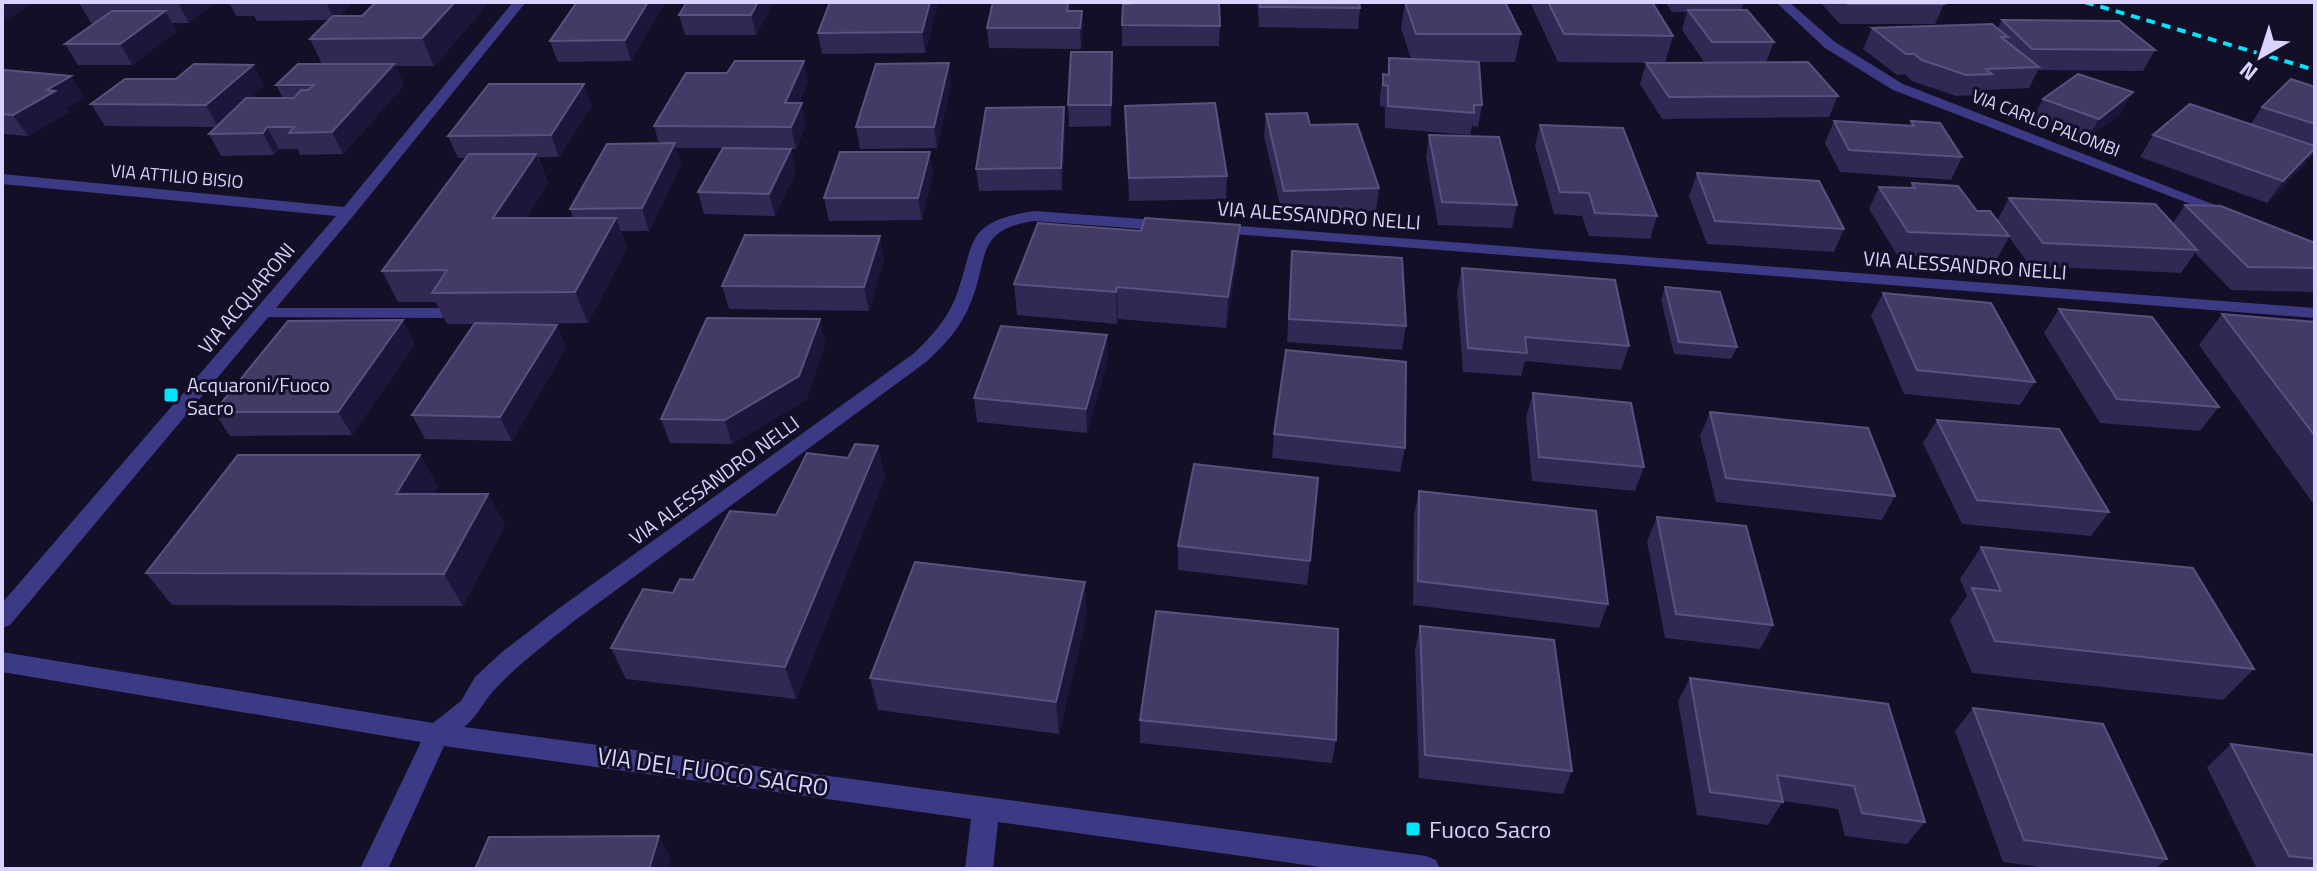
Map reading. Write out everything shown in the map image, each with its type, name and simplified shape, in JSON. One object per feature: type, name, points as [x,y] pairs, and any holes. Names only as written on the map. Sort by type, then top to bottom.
[{"type":"street","name":"VIA ACQUARONI","points":[[2,619],[348,212],[520,2]]},
{"type":"street","name":"VIA CARLO PALOMBI","points":[[1782,2],[1830,45],[1898,87],[2242,219]]},
{"type":"street","name":"VIA ATTILIO BISIO","points":[[2,179],[348,212]]},
{"type":"street","name":"VIA ALESSANDRO NELLI","points":[[437,734],[470,708],[484,684],[525,645],[894,379],[934,345],[961,306],[975,246],[989,232],[1022,216],[2315,313]]},
{"type":"street","points":[[263,313],[442,313]]},
{"type":"street","name":"VIA DEL FUOCO SACRO","points":[[2,662],[437,734],[1426,869]]},
{"type":"street","points":[[374,869],[437,734]]},
{"type":"street","points":[[979,869],[986,807]]},
{"type":"building","points":[[80,2],[180,2],[79,3]]},
{"type":"building","points":[[376,2],[455,2],[422,38],[310,39],[333,16],[362,16]]},
{"type":"building","points":[[577,2],[648,2],[625,40],[550,41]]},
{"type":"building","points":[[687,2],[758,2],[751,15],[679,15]]},
{"type":"building","points":[[830,2],[930,2],[922,32],[818,33]]},
{"type":"building","points":[[993,2],[1068,2],[1067,11],[1082,11],[1080,28],[987,28]]},
{"type":"building","points":[[1219,2],[1220,26],[1122,25],[1123,4]]},
{"type":"building","points":[[1260,2],[1359,2],[1360,8],[1260,7]]},
{"type":"building","points":[[1405,2],[1505,2],[1521,34],[1416,34]]},
{"type":"building","points":[[1548,2],[1652,2],[1673,36],[1564,34]]},
{"type":"building","points":[[1846,2],[1942,2],[1944,4],[1848,4]]},
{"type":"building","points":[[1688,10],[1747,10],[1774,42],[1712,42]]},
{"type":"building","points":[[112,11],[165,11],[120,44],[65,44]]},
{"type":"building","points":[[2002,20],[2119,21],[2155,50],[2032,49]]},
{"type":"building","points":[[1992,24],[2008,37],[2001,37],[2039,67],[1986,69],[1992,74],[1966,75],[1922,60],[1914,54],[1906,54],[1872,28]]},
{"type":"building","points":[[1071,52],[1112,52],[1111,105],[1068,105]]},
{"type":"building","points":[[1389,58],[1479,62],[1482,105],[1474,105],[1474,113],[1388,106],[1388,86],[1383,85],[1383,74],[1389,75]]},
{"type":"building","points":[[735,61],[804,61],[785,103],[802,103],[791,127],[654,126],[686,73],[727,73]]},
{"type":"building","points":[[1808,62],[1838,96],[1669,97],[1646,63]]},
{"type":"building","points":[[949,63],[934,127],[856,127],[876,64]]},
{"type":"building","points":[[194,64],[253,65],[206,105],[91,104],[125,79],[176,79]]},
{"type":"building","points":[[298,64],[394,64],[332,132],[289,133],[294,127],[267,127],[263,133],[209,134],[246,98],[294,98],[301,90],[308,90],[314,85],[276,85]]},
{"type":"building","points":[[2,71],[71,76],[47,90],[55,91],[13,115],[2,114]]},
{"type":"building","points":[[2078,74],[2133,92],[2099,119],[2043,99]]},
{"type":"building","points":[[2291,79],[2315,87],[2315,124],[2262,107]]},
{"type":"building","points":[[489,84],[584,84],[551,135],[448,136]]},
{"type":"building","points":[[1215,103],[1227,176],[1129,178],[1125,106]]},
{"type":"building","points":[[2190,104],[2315,148],[2283,181],[2153,135]]},
{"type":"building","points":[[1064,107],[1061,168],[976,169],[986,108]]},
{"type":"building","points":[[1307,113],[1310,125],[1357,124],[1379,188],[1284,191],[1266,114]]},
{"type":"building","points":[[1834,121],[1914,126],[1911,121],[1940,123],[1962,157],[1849,150]]},
{"type":"building","points":[[1540,125],[1623,128],[1657,216],[1595,213],[1589,193],[1560,192]]},
{"type":"building","points":[[1429,135],[1499,137],[1517,205],[1442,202]]},
{"type":"building","points":[[675,143],[642,208],[570,209],[607,144]]},
{"type":"building","points":[[723,148],[791,149],[769,194],[698,192]]},
{"type":"building","points":[[840,152],[930,152],[918,198],[824,198]]},
{"type":"building","points":[[469,154],[536,154],[493,218],[616,218],[575,292],[432,293],[447,270],[382,271]]},
{"type":"building","points":[[1697,173],[1819,181],[1844,229],[1715,221]]},
{"type":"building","points":[[1912,183],[1958,186],[1977,211],[1990,211],[2009,236],[1908,232],[1879,187],[1915,188]]},
{"type":"building","points":[[2009,198],[2155,204],[2197,250],[2043,243]]},
{"type":"building","points":[[2185,205],[2221,206],[2315,243],[2315,268],[2248,267]]},
{"type":"building","points":[[1145,218],[1240,225],[1228,297],[1117,287],[1116,292],[1014,284],[1038,223],[1141,231]]},
{"type":"building","points":[[745,235],[880,236],[864,287],[722,286]]},
{"type":"building","points":[[1292,251],[1402,258],[1406,326],[1289,319]]},
{"type":"building","points":[[1462,268],[1615,280],[1629,346],[1525,337],[1527,353],[1468,348]]},
{"type":"building","points":[[1665,287],[1720,292],[1737,347],[1679,342]]},
{"type":"building","points":[[1883,293],[1991,303],[2035,382],[1917,370]]},
{"type":"building","points":[[2059,309],[2152,317],[2219,407],[2117,399]]},
{"type":"building","points":[[2222,314],[2315,322],[2315,436]]},
{"type":"building","points":[[707,318],[820,319],[799,376],[725,420],[661,419]]},
{"type":"building","points":[[403,320],[338,412],[214,412],[288,321]]},
{"type":"building","points":[[475,323],[557,325],[500,417],[412,415]]},
{"type":"building","points":[[1001,326],[1107,335],[1086,409],[974,398]]},
{"type":"building","points":[[1286,350],[1406,362],[1405,448],[1274,434]]},
{"type":"building","points":[[1533,393],[1631,403],[1644,467],[1539,457]]},
{"type":"building","points":[[1710,412],[1868,428],[1895,496],[1726,478]]},
{"type":"building","points":[[1937,420],[2059,429],[2109,512],[1977,500]]},
{"type":"building","points":[[855,444],[878,446],[785,667],[611,648],[643,589],[673,593],[680,579],[693,580],[730,511],[776,515],[807,453],[848,458]]},
{"type":"building","points":[[238,455],[420,455],[396,494],[488,494],[444,574],[146,573]]},
{"type":"building","points":[[1194,464],[1318,478],[1310,561],[1178,546]]},
{"type":"building","points":[[1419,491],[1596,511],[1608,604],[1418,581]]},
{"type":"building","points":[[1657,517],[1746,526],[1773,625],[1676,614]]},
{"type":"building","points":[[1981,547],[2193,568],[2254,669],[1995,641],[1972,588],[2001,591]]},
{"type":"building","points":[[915,562],[1085,582],[1056,702],[870,678]]},
{"type":"building","points":[[1156,611],[1338,629],[1336,740],[1140,720]]},
{"type":"building","points":[[1420,626],[1554,640],[1572,771],[1425,755]]},
{"type":"building","points":[[1690,678],[1888,704],[1925,822],[1862,813],[1854,786],[1777,775],[1783,802],[1710,792]]},
{"type":"building","points":[[1973,708],[2103,724],[2167,859],[2024,840]]},
{"type":"building","points":[[2231,744],[2315,755],[2315,859],[2289,856]]},
{"type":"building","points":[[659,836],[649,869],[475,869],[489,837]]},
{"type":"railway","points":[[2085,2],[2315,70]]},
{"type":"place","name":"Acquaroni/Fuoco Sacro","points":[[171,395]]},
{"type":"place","name":"Fuoco Sacro","points":[[1413,829]]}]
